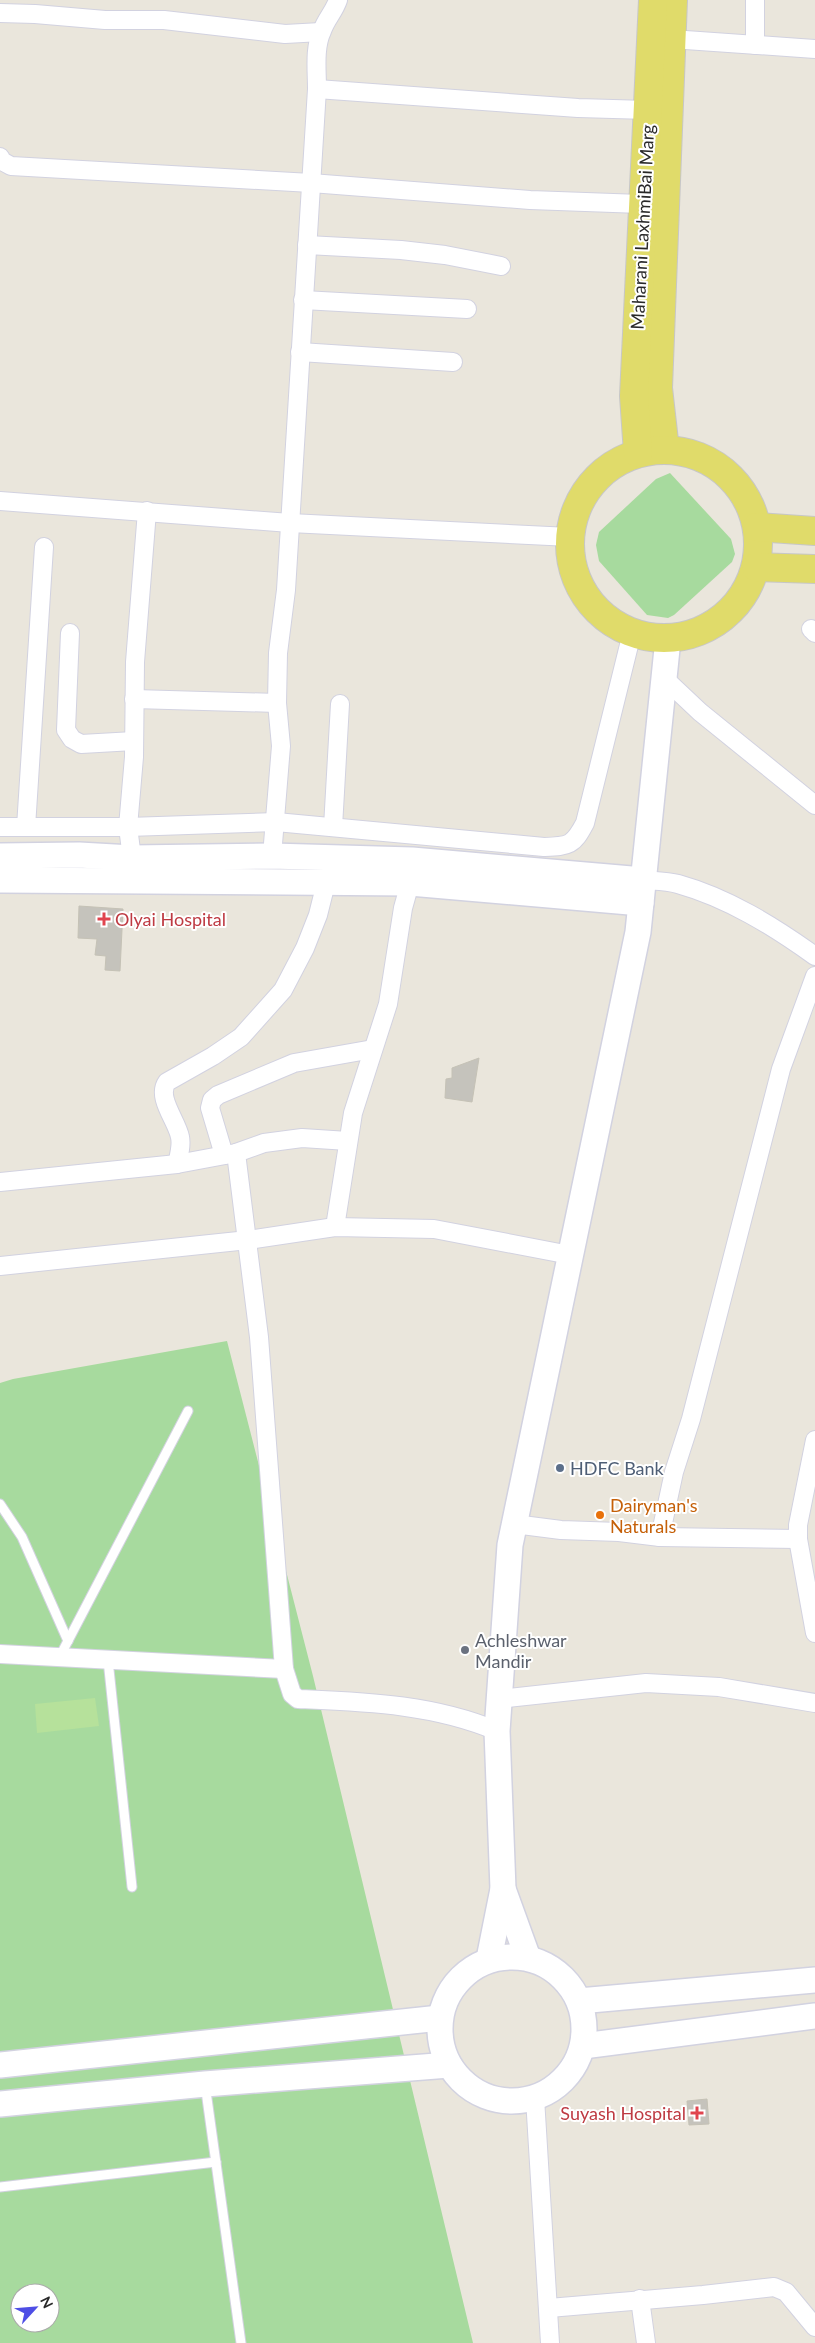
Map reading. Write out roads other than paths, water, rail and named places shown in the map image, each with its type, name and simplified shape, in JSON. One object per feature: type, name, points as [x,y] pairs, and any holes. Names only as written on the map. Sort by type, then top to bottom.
[{"type":"main road","name":"Maharani LaxhmiBai Marg","points":[[638,453],[634,396],[641,204],[653,0]]},
{"type":"main road","points":[[665,450],[658,388],[674,0]]},
{"type":"main road","points":[[665,450],[691,454],[714,464],[734,481],[749,502],[757,527],[759,547],[756,567],[743,596],[722,620],[693,634],[668,639],[632,633],[606,618],[585,595],[573,567],[570,537],[577,509],[591,484],[612,465],[638,453],[665,450]]},
{"type":"main road","points":[[757,527],[815,531]]},
{"type":"main road","points":[[756,567],[815,569]]},
{"type":"main road","points":[[489,1959],[503,1889],[496,1731],[510,1545],[638,932],[668,639]]},
{"type":"main road","points":[[0,856],[79,855],[132,858],[272,856],[412,860],[642,891]]},
{"type":"main road","points":[[0,880],[410,883],[642,891]]},
{"type":"main road","points":[[503,1889],[528,1958]]},
{"type":"main road","points":[[528,1958],[549,1966],[567,1981],[579,2001],[584,2023],[583,2046],[573,2069],[556,2087],[535,2098],[510,2102],[486,2097],[465,2084],[449,2065],[441,2042],[440,2018],[448,1995],[462,1976],[489,1959],[528,1958]]},
{"type":"main road","points":[[579,2001],[815,1980]]},
{"type":"main road","points":[[583,2046],[815,2016]]},
{"type":"main road","points":[[0,2065],[440,2018]]},
{"type":"main road","points":[[0,2104],[205,2084],[449,2065]]},
{"type":"street","points":[[272,856],[281,746],[277,703],[278,653],[286,590],[317,89],[317,51],[321,32],[334,12],[338,0]]},
{"type":"street","points":[[754,45],[755,0]]},
{"type":"street","points":[[0,13],[105,20],[164,20],[285,34],[321,32]]},
{"type":"street","points":[[671,39],[815,49]]},
{"type":"street","points":[[317,89],[578,108],[648,110]]},
{"type":"street","points":[[0,157],[2,162],[11,166],[311,183],[530,200],[641,204]]},
{"type":"street","points":[[307,245],[401,250],[445,255],[502,266]]},
{"type":"street","points":[[303,300],[467,309]]},
{"type":"street","points":[[300,352],[453,362]]},
{"type":"street","points":[[0,501],[290,523],[570,537]]},
{"type":"street","points":[[132,858],[128,827],[134,741],[135,662],[148,511]]},
{"type":"street","points":[[26,827],[44,547]]},
{"type":"street","points":[[70,633],[66,730],[72,739],[81,744],[134,741]]},
{"type":"street","points":[[0,828],[128,827],[276,822],[544,847],[568,846],[578,838],[585,823],[632,633]]},
{"type":"street","points":[[665,679],[700,712],[815,806]]},
{"type":"street","points":[[134,699],[277,703]]},
{"type":"street","points":[[333,827],[340,704]]},
{"type":"street","points":[[177,1164],[181,1140],[178,1128],[163,1095],[163,1087],[167,1082],[213,1056],[241,1037],[283,990],[315,923],[326,883],[338,859]]},
{"type":"street","points":[[336,1227],[348,1141],[363,1077],[388,1004],[403,908],[410,883]]},
{"type":"street","points":[[642,891],[676,884],[718,897],[758,919],[815,956]]},
{"type":"street","points":[[660,1537],[674,1472],[691,1419],[781,1069],[815,976]]},
{"type":"street","points":[[373,1049],[294,1063],[218,1095],[212,1100],[210,1108],[230,1154],[248,1240],[259,1337],[284,1669],[292,1694],[298,1699],[412,1706],[478,1723],[496,1731]]},
{"type":"street","points":[[0,1182],[177,1164],[230,1154],[264,1143],[302,1138],[348,1141]]},
{"type":"street","points":[[0,1266],[248,1240],[336,1227],[434,1229],[570,1255]]},
{"type":"street","points":[[815,1440],[804,1528],[815,1633]]},
{"type":"street","points":[[514,1524],[561,1530],[619,1532],[660,1537],[804,1528]]},
{"type":"street","points":[[0,1654],[284,1669]]},
{"type":"street","points":[[499,1699],[646,1683],[719,1686],[815,1703]]},
{"type":"street","points":[[535,2098],[550,2343]]},
{"type":"street","points":[[549,2308],[774,2287],[786,2292],[815,2327]]},
{"type":"street","points":[[640,2299],[646,2343]]},
{"type":"lane","points":[[59,1658],[188,1411]]},
{"type":"lane","points":[[0,1504],[22,1537],[68,1641]]},
{"type":"lane","points":[[108,1660],[132,1887]]},
{"type":"lane","points":[[205,2084],[241,2343]]},
{"type":"lane","points":[[0,2187],[216,2162]]},
{"type":"place","name":"Olyai Hospital","points":[[104,919]]},
{"type":"place","name":"HDFC Bank","points":[[560,1468]]},
{"type":"place","name":"Dairyman's Naturals","points":[[600,1515]]},
{"type":"place","name":"Achleshwar Mandir","points":[[465,1650]]},
{"type":"place","name":"Suyash Hospital","points":[[697,2113]]}]
